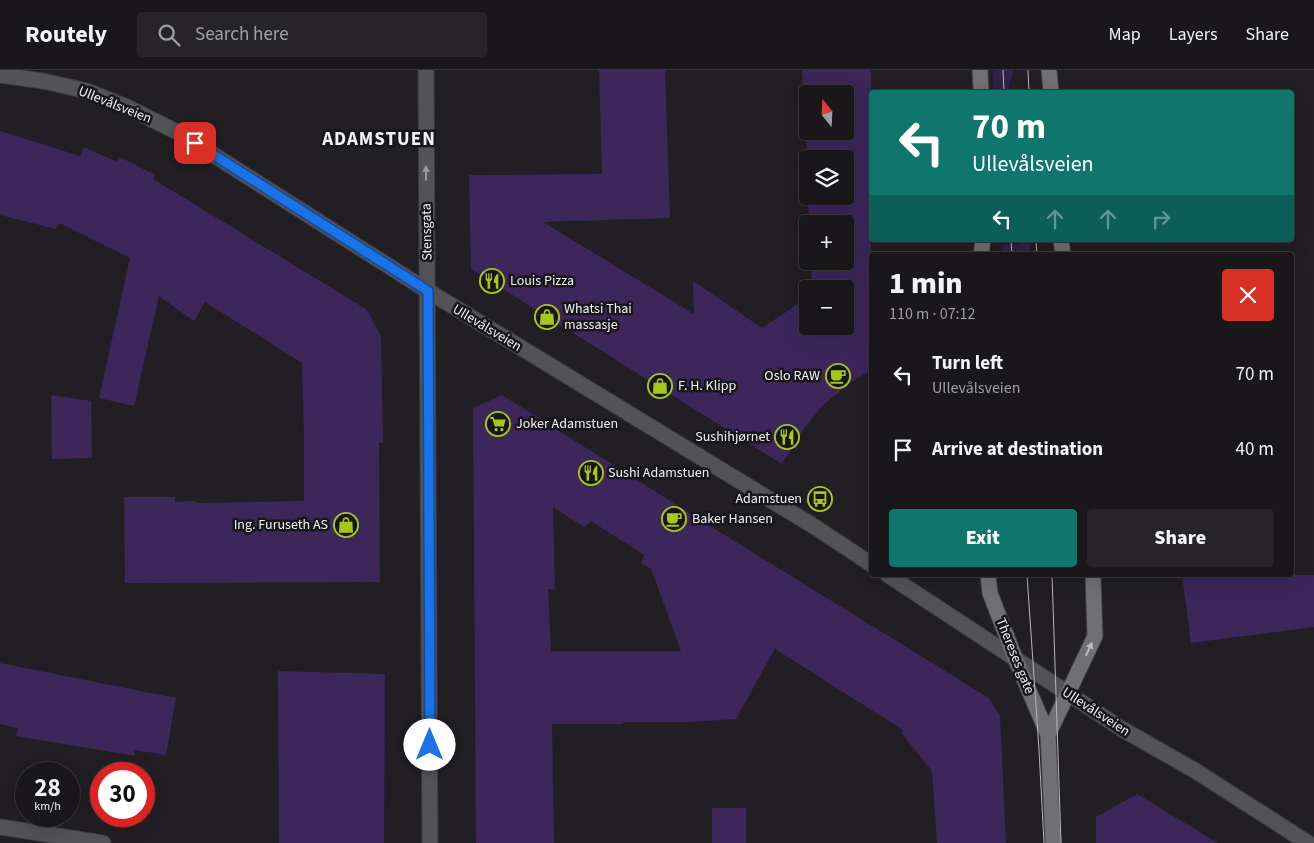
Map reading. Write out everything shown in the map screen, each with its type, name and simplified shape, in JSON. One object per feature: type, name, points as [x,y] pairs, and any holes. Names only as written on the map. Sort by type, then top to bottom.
[{"type":"main road","points":[[980,70],[981,90]]},
{"type":"main road","points":[[1050,70],[1050,90]]},
{"type":"main road","name":"Thereses gate","points":[[988,577],[990,593],[1048,735],[1053,843]]},
{"type":"main road","name":"Thereses gate","points":[[1048,735],[1095,636],[1092,577]]},
{"type":"street","name":"Stensgata","points":[[426,70],[430,843]]},
{"type":"street","name":"Ullevålsveien","points":[[0,75],[43,75],[129,108],[179,133],[428,291],[806,522],[869,563]]},
{"type":"street","name":"Ullevålsveien","points":[[891,577],[1122,729],[1194,770],[1308,843]]},
{"type":"street","points":[[0,828],[103,843]]},
{"type":"shaded area","points":[[993,70],[1014,70],[1009,85],[1010,90],[994,90]]},
{"type":"shaded area","points":[[1020,242],[1030,242],[1031,252],[1001,252],[1001,245],[1020,244]]},
{"type":"building","points":[[599,70],[665,70],[670,218],[543,222],[694,314],[693,281],[762,328],[799,303],[799,335],[854,335],[854,280],[812,280],[811,270],[854,270],[854,215],[809,215],[808,205],[854,205],[854,150],[806,150],[806,140],[854,140],[854,85],[803,85],[802,70],[871,70],[871,90],[869,90],[869,242],[871,242],[871,252],[869,252],[869,371],[850,383],[822,406],[803,430],[782,464],[471,269],[469,175],[602,174]]},
{"type":"building","points":[[0,131],[80,156],[84,147],[117,162],[120,157],[155,175],[153,179],[366,309],[381,336],[383,443],[379,443],[380,582],[125,583],[124,497],[175,497],[175,502],[196,501],[196,503],[304,501],[302,363],[205,302],[194,321],[159,296],[134,406],[99,398],[130,258],[59,223],[56,229],[0,215]]},
{"type":"building","points":[[51,395],[91,401],[92,458],[52,459]]},
{"type":"building","points":[[502,395],[989,698],[1000,716],[1006,843],[937,843],[932,771],[902,734],[903,730],[775,649],[736,719],[690,722],[623,722],[623,724],[552,724],[554,843],[476,843],[473,408]],"holes":[[[553,507],[584,527],[591,521],[644,555],[641,563],[651,569],[681,651],[551,651],[548,589],[555,589]]]},
{"type":"building","points":[[1294,575],[1314,575],[1314,627],[1191,643],[1182,577],[1294,577]]},
{"type":"building","points":[[0,663],[176,698],[166,755],[135,750],[135,756],[16,736],[18,728],[0,724]]},
{"type":"building","points":[[278,671],[385,674],[384,843],[279,843]]},
{"type":"building","points":[[1137,794],[1218,843],[1096,843],[1096,817]]},
{"type":"building","points":[[712,808],[746,808],[746,843],[712,843]]},
{"type":"tram line","points":[[1003,70],[1004,90]]},
{"type":"tram line","points":[[1028,70],[1029,90]]},
{"type":"tram line","points":[[1011,242],[1012,252]]},
{"type":"tram line","points":[[1036,242],[1037,252]]},
{"type":"tram line","points":[[1027,577],[1044,843]]},
{"type":"tram line","points":[[1052,577],[1061,843]]},
{"type":"place","name":"Louis Pizza","points":[[492,281]]},
{"type":"place","name":"Whatsi Thai massasje","points":[[547,317]]},
{"type":"place","name":"Oslo RAW","points":[[838,376]]},
{"type":"place","name":"F. H. Klipp","points":[[660,386]]},
{"type":"place","name":"Joker Adamstuen","points":[[498,424]]},
{"type":"place","name":"Sushihjørnet","points":[[787,437]]},
{"type":"place","name":"Sushi Adamstuen","points":[[591,473]]},
{"type":"place","name":"Adamstuen","points":[[820,499]]},
{"type":"place","name":"Baker Hansen","points":[[674,519]]},
{"type":"place","name":"Ing. Furuseth AS","points":[[346,525]]},
{"type":"district","name":"ADAMSTUEN","points":[[379,139]]},
{"type":"route","points":[[195,143],[428,291],[430,745]]}]
